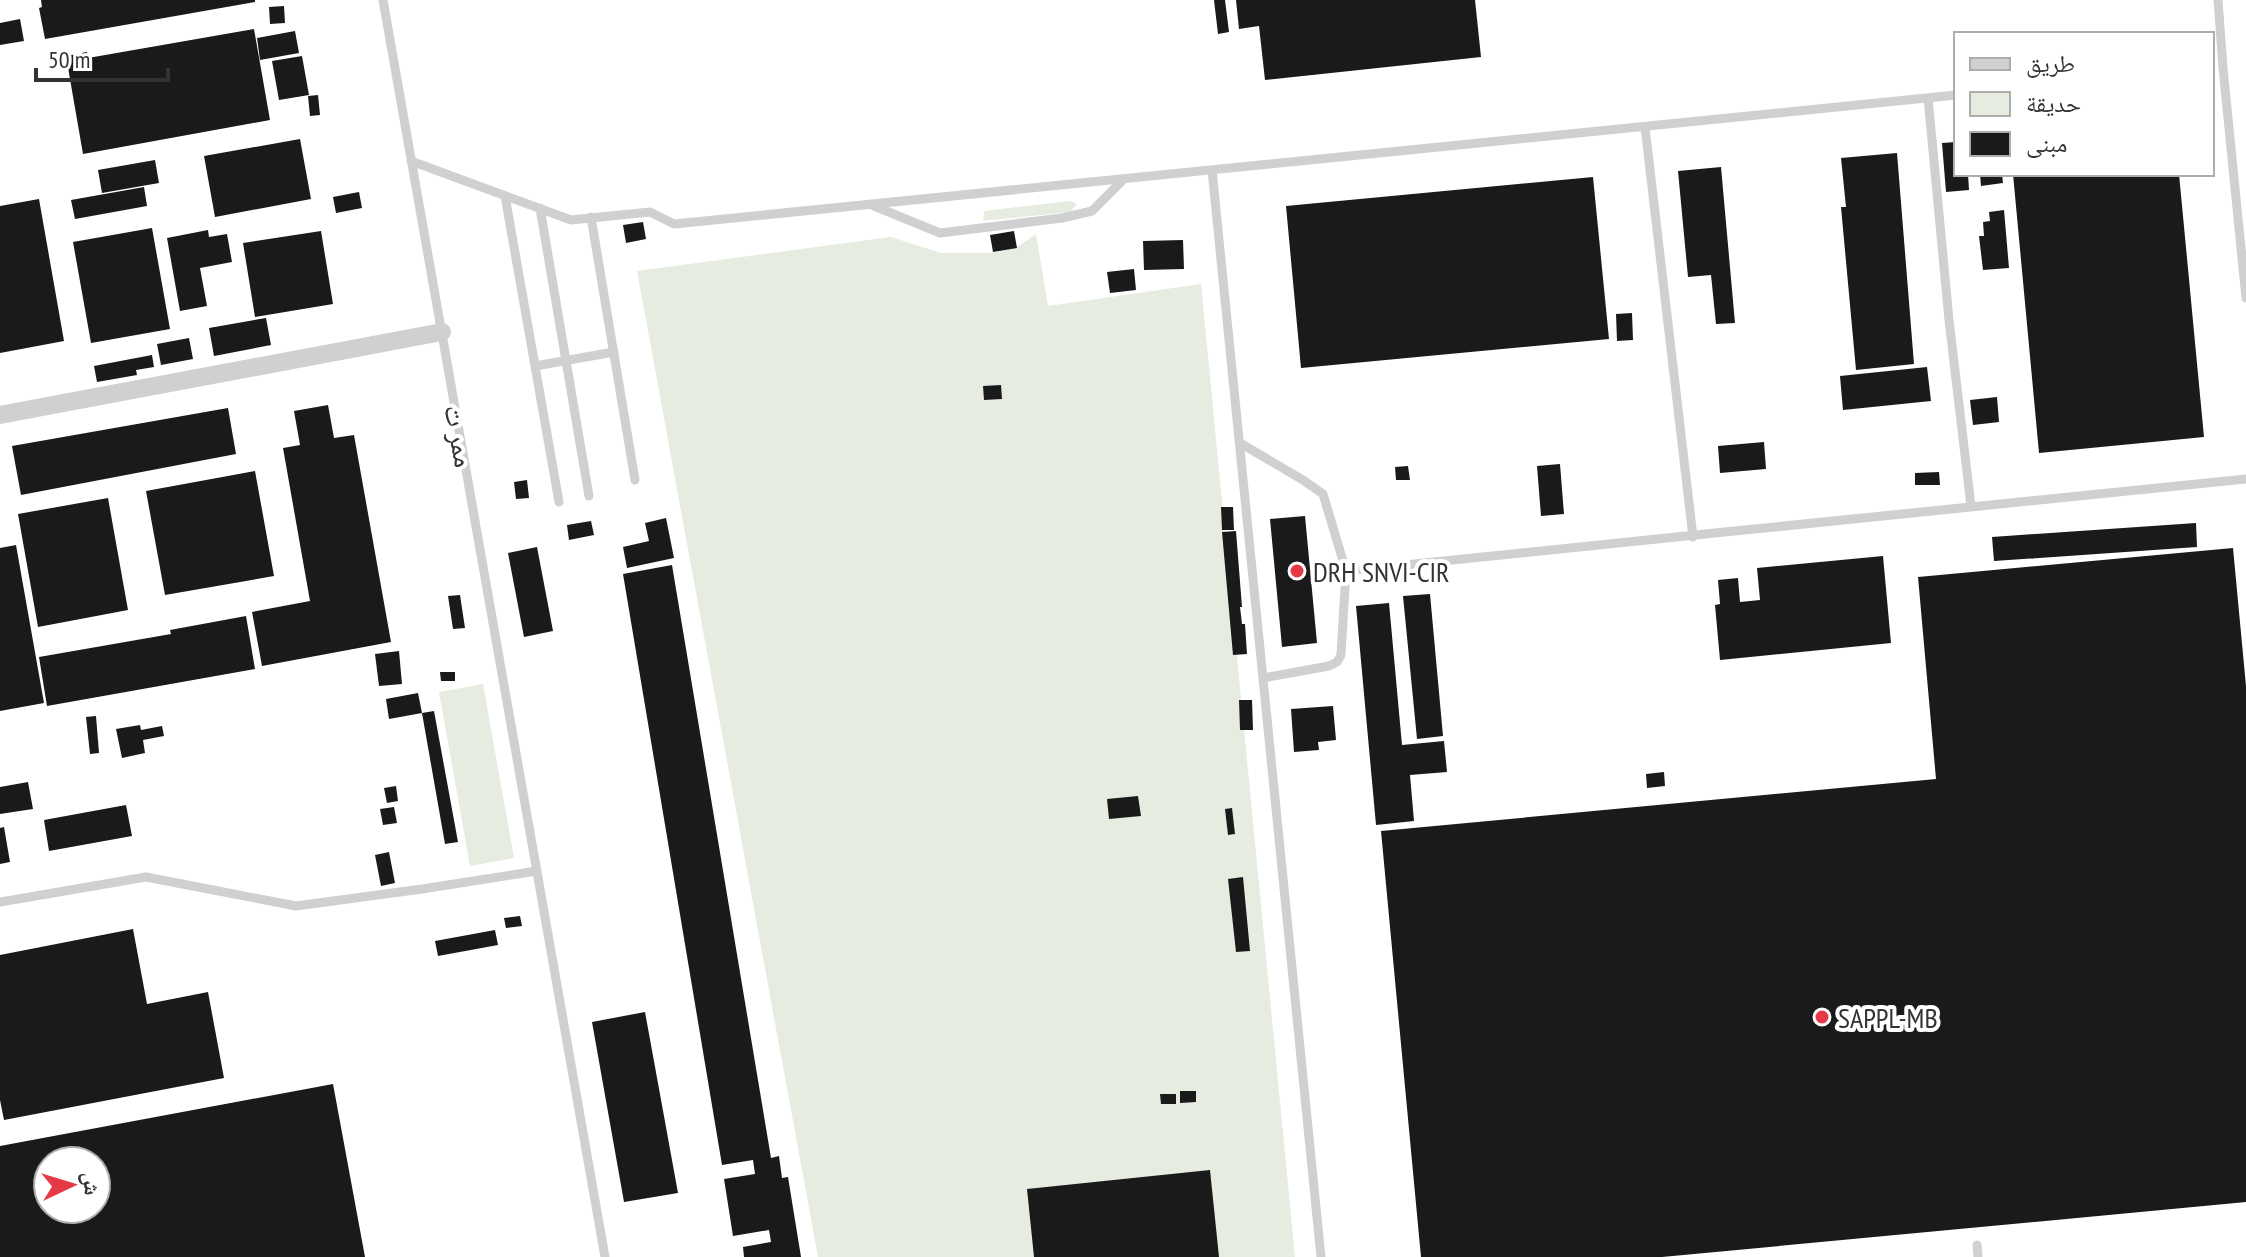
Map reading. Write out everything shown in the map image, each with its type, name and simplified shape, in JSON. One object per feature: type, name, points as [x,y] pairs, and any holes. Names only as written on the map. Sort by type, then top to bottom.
[{"type":"street","points":[[0,415],[442,332]]},
{"type":"lane","name":"ممر ت","points":[[383,0],[605,1257]]},
{"type":"lane","points":[[2218,0],[2217,69],[2246,298]]},
{"type":"lane","points":[[411,161],[571,220],[650,212],[674,224],[1954,95]]},
{"type":"lane","points":[[1928,98],[1971,506]]},
{"type":"lane","points":[[1645,127],[1693,537]]},
{"type":"lane","points":[[1212,170],[1321,1257]]},
{"type":"lane","points":[[871,205],[940,233],[1062,218],[1092,211],[1124,179]]},
{"type":"lane","points":[[505,196],[559,502]]},
{"type":"lane","points":[[540,208],[589,496]]},
{"type":"lane","points":[[591,217],[635,480]]},
{"type":"lane","points":[[535,366],[614,352]]},
{"type":"lane","points":[[1240,443],[1323,494],[1346,571],[1341,655],[1337,662],[1263,678]]},
{"type":"lane","points":[[1346,571],[2246,479]]},
{"type":"lane","points":[[0,902],[146,877],[296,906],[537,871]]},
{"type":"lane","points":[[1977,1245],[1978,1257]]},
{"type":"green space","points":[[1070,201],[1077,204],[1070,212],[983,220],[984,211]]},
{"type":"green space","points":[[1036,234],[1048,306],[1201,284],[1295,1257],[818,1257],[637,271],[891,237],[941,253],[993,253],[1017,247]]},
{"type":"green space","points":[[483,684],[514,858],[470,866],[439,692]]},
{"type":"building","points":[[41,0],[255,2],[45,39],[39,8],[42,7]]},
{"type":"building","points":[[1214,0],[1225,0],[1229,32],[1218,34]]},
{"type":"building","points":[[1236,0],[1475,0],[1481,57],[1265,80],[1259,26],[1239,29]]},
{"type":"building","points":[[284,6],[285,23],[270,24],[269,7]]},
{"type":"building","points":[[20,19],[24,41],[0,45],[0,23]]},
{"type":"building","points":[[254,29],[270,120],[83,154],[66,56],[87,52],[88,58]]},
{"type":"building","points":[[295,31],[299,53],[260,60],[257,38]]},
{"type":"building","points":[[302,56],[309,95],[279,100],[272,61]]},
{"type":"building","points":[[318,95],[320,115],[310,116],[308,96]]},
{"type":"building","points":[[300,139],[311,199],[215,217],[204,156]]},
{"type":"building","points":[[1954,142],[1954,176],[1968,176],[1969,190],[1946,192],[1942,143]]},
{"type":"building","points":[[1897,153],[1914,364],[1856,370],[1841,207],[1846,207],[1841,158]]},
{"type":"building","points":[[155,160],[159,183],[102,193],[98,170]]},
{"type":"building","points":[[1721,167],[1735,323],[1716,324],[1711,275],[1688,277],[1678,171]]},
{"type":"building","points":[[1980,176],[2002,176],[2003,183],[1981,186]]},
{"type":"building","points":[[2013,176],[2179,176],[2204,437],[2039,453]]},
{"type":"building","points":[[1593,177],[1609,339],[1301,368],[1286,206]]},
{"type":"building","points":[[144,187],[147,206],[75,219],[71,200]]},
{"type":"building","points":[[359,192],[362,208],[336,213],[333,197]]},
{"type":"building","points":[[39,199],[64,341],[0,353],[0,206]]},
{"type":"building","points":[[2004,210],[2009,268],[1983,270],[1979,236],[1984,236],[1983,222],[1990,221],[1989,212]]},
{"type":"building","points":[[643,222],[646,239],[626,243],[623,225]]},
{"type":"building","points":[[152,228],[170,329],[91,343],[73,242]]},
{"type":"building","points":[[208,230],[209,237],[227,234],[232,262],[200,268],[207,306],[180,311],[167,238]]},
{"type":"building","points":[[321,231],[333,304],[255,317],[243,243]]},
{"type":"building","points":[[1014,231],[1017,248],[993,252],[990,235]]},
{"type":"building","points":[[1183,240],[1184,269],[1144,270],[1143,241]]},
{"type":"building","points":[[1134,269],[1136,290],[1110,293],[1107,272]]},
{"type":"building","points":[[1632,313],[1633,340],[1617,341],[1616,314]]},
{"type":"building","points":[[266,318],[271,345],[214,356],[209,328]]},
{"type":"building","points":[[189,338],[193,359],[161,365],[157,344]]},
{"type":"building","points":[[152,355],[154,367],[136,370],[137,375],[97,382],[94,366]]},
{"type":"building","points":[[1927,367],[1931,401],[1843,410],[1840,376]]},
{"type":"building","points":[[1001,385],[1002,399],[984,400],[983,386]]},
{"type":"building","points":[[1997,397],[1999,422],[1973,425],[1970,400]]},
{"type":"building","points":[[328,405],[334,438],[354,435],[391,642],[262,666],[252,612],[310,601],[283,448],[300,445],[294,411]]},
{"type":"building","points":[[228,408],[236,454],[21,495],[12,446]]},
{"type":"building","points":[[1764,442],[1766,469],[1720,473],[1718,446]]},
{"type":"building","points":[[1560,464],[1564,514],[1541,516],[1537,466]]},
{"type":"building","points":[[1408,466],[1410,480],[1396,480],[1395,467]]},
{"type":"building","points":[[255,471],[274,576],[165,595],[146,491]]},
{"type":"building","points":[[1939,472],[1940,485],[1915,485],[1915,473]]},
{"type":"building","points":[[527,480],[529,498],[516,499],[514,482]]},
{"type":"building","points":[[108,498],[128,610],[38,627],[18,514]]},
{"type":"building","points":[[1221,507],[1233,507],[1234,530],[1222,530]]},
{"type":"building","points":[[1305,516],[1317,643],[1282,647],[1270,519]]},
{"type":"building","points":[[666,518],[674,558],[627,568],[623,547],[649,541],[645,523]]},
{"type":"building","points":[[591,521],[594,535],[569,540],[567,525]]},
{"type":"building","points":[[2196,523],[2197,547],[1994,561],[1992,537]]},
{"type":"building","points":[[1236,531],[1240,607],[1242,624],[1245,624],[1247,654],[1233,655],[1222,532]]},
{"type":"building","points":[[16,545],[44,703],[0,711],[0,548]]},
{"type":"building","points":[[537,547],[553,631],[524,637],[508,553]]},
{"type":"building","name":"SAPPL-MB","points":[[2233,548],[2246,686],[2246,1202],[1662,1257],[1421,1257],[1381,831],[1936,779],[1918,577]]},
{"type":"building","points":[[1883,556],[1891,643],[1720,660],[1715,605],[1720,604],[1718,580],[1738,578],[1740,602],[1760,600],[1757,568]]},
{"type":"building","points":[[672,565],[771,1158],[779,1156],[782,1178],[788,1177],[801,1257],[744,1257],[743,1247],[771,1242],[769,1230],[733,1236],[724,1179],[755,1174],[753,1160],[722,1165],[623,574]]},
{"type":"building","points":[[1430,594],[1443,736],[1417,739],[1403,596]]},
{"type":"building","points":[[460,595],[465,628],[453,629],[448,596]]},
{"type":"building","points":[[1389,603],[1402,745],[1444,741],[1447,772],[1410,775],[1414,821],[1376,825],[1356,606]]},
{"type":"building","points":[[246,616],[255,669],[47,706],[39,657],[171,634],[170,630]]},
{"type":"building","points":[[399,651],[402,684],[379,686],[375,654]]},
{"type":"building","points":[[440,672],[455,672],[455,681],[441,681]]},
{"type":"building","points":[[418,693],[422,713],[389,719],[386,699]]},
{"type":"building","points":[[1239,700],[1252,700],[1253,730],[1240,730]]},
{"type":"building","points":[[1333,706],[1336,740],[1318,742],[1319,750],[1294,752],[1291,709]]},
{"type":"building","points":[[434,711],[458,842],[445,844],[422,713]]},
{"type":"building","points":[[96,716],[99,753],[90,754],[86,717]]},
{"type":"building","points":[[140,725],[141,730],[162,726],[164,736],[143,740],[145,753],[122,758],[116,729]]},
{"type":"building","points":[[1664,772],[1665,786],[1647,788],[1646,774]]},
{"type":"building","points":[[28,782],[33,809],[0,814],[0,787]]},
{"type":"building","points":[[396,786],[398,801],[387,803],[384,788]]},
{"type":"building","points":[[1138,796],[1141,816],[1109,819],[1107,799]]},
{"type":"building","points":[[126,805],[132,836],[49,851],[44,820]]},
{"type":"building","points":[[394,807],[397,823],[383,825],[380,809]]},
{"type":"building","points":[[1232,808],[1235,834],[1228,835],[1225,809]]},
{"type":"building","points":[[4,827],[10,862],[0,864],[0,828]]},
{"type":"building","points":[[389,852],[395,883],[381,886],[375,855]]},
{"type":"building","points":[[1243,877],[1250,951],[1236,952],[1228,879]]},
{"type":"building","points":[[520,916],[522,926],[506,928],[504,918]]},
{"type":"building","points":[[133,929],[147,1004],[208,992],[224,1078],[4,1120],[0,1100],[0,955]]},
{"type":"building","points":[[495,930],[498,945],[438,956],[435,941]]},
{"type":"building","points":[[645,1012],[678,1193],[624,1202],[592,1022]]},
{"type":"building","points":[[333,1084],[365,1257],[0,1257],[0,1146]]},
{"type":"building","points":[[1180,1091],[1196,1091],[1196,1102],[1180,1103]]},
{"type":"building","points":[[1160,1094],[1176,1094],[1176,1104],[1161,1104]]},
{"type":"building","points":[[1210,1170],[1219,1257],[1034,1257],[1027,1189]]},
{"type":"place","name":"DRH SNVI-CIR","points":[[1297,571]]},
{"type":"place","name":"SAPPL-MB","points":[[1822,1017]]}]
